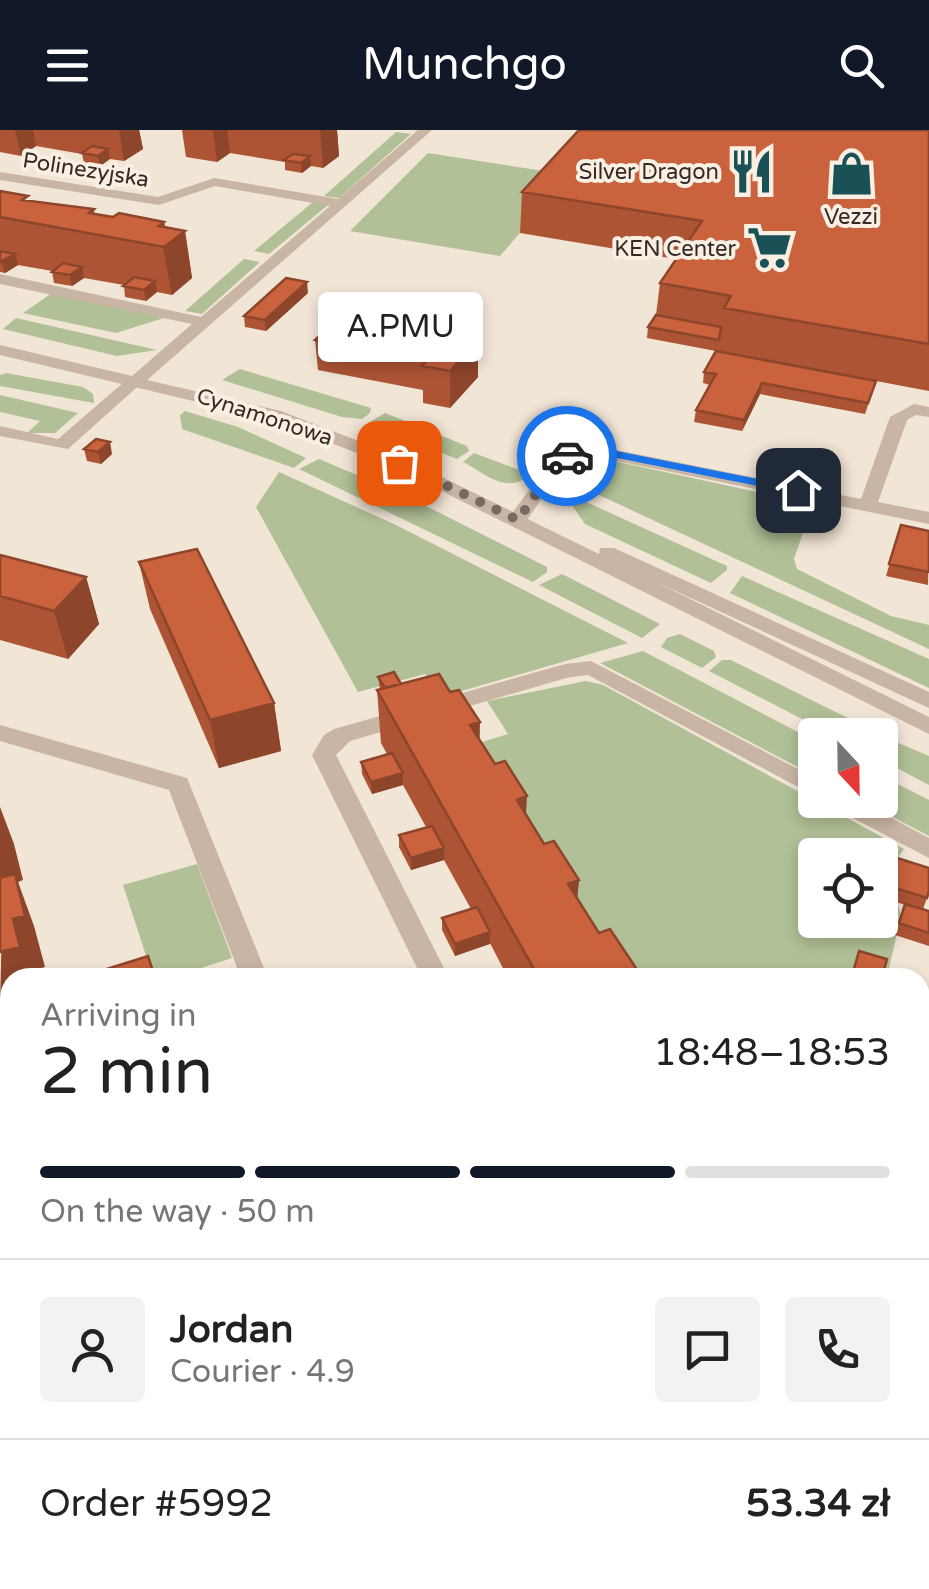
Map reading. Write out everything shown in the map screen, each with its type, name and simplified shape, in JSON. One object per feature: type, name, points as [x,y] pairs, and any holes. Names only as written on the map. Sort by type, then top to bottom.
[{"type":"street","points":[[0,431],[62,445],[426,130]]},
{"type":"street","name":"Polinezyjska","points":[[0,176],[159,201],[214,182],[341,204]]},
{"type":"street","points":[[0,278],[204,322]]},
{"type":"street","name":"Cynamonowa","points":[[0,350],[275,416],[399,463],[929,726]]},
{"type":"street","points":[[868,505],[900,416],[924,410]]},
{"type":"street","points":[[518,520],[560,459],[586,448],[929,518]]},
{"type":"street","name":"Cynamonowa","points":[[518,520],[545,526],[668,577],[929,701]]},
{"type":"street","points":[[431,968],[324,755],[332,741],[342,735],[565,671],[591,668],[798,779]]},
{"type":"street","points":[[0,733],[179,784],[251,968]]},
{"type":"street","points":[[871,818],[929,849]]},
{"type":"green space","points":[[396,132],[411,134],[339,198],[324,196]]},
{"type":"green space","points":[[428,153],[570,175],[500,256],[350,231]]},
{"type":"green space","points":[[313,202],[328,205],[269,254],[254,251]]},
{"type":"green space","points":[[244,259],[260,262],[202,314],[185,311]]},
{"type":"green space","points":[[52,293],[164,318],[116,333],[23,313]]},
{"type":"green space","points":[[16,318],[157,350],[117,356],[3,329]]},
{"type":"green space","points":[[240,369],[371,408],[370,413],[362,419],[342,417],[222,380]]},
{"type":"green space","points":[[0,375],[83,387],[93,394],[94,403],[0,386]]},
{"type":"green space","points":[[0,395],[78,413],[55,433],[27,433],[40,421],[0,412]]},
{"type":"green space","points":[[185,411],[238,427],[306,458],[294,468],[182,429],[180,415]]},
{"type":"green space","points":[[385,413],[467,446],[469,451],[457,459],[368,423]]},
{"type":"green space","points":[[474,453],[530,474],[513,483],[495,480],[463,462]]},
{"type":"green space","points":[[600,458],[790,499],[809,515],[794,559],[797,569],[891,616],[929,625],[929,649],[567,480],[573,466]]},
{"type":"green space","points":[[319,459],[402,494],[547,567],[547,572],[533,582],[299,469]]},
{"type":"green space","points":[[279,472],[396,525],[628,643],[441,697],[425,674],[358,692],[256,507]]},
{"type":"green space","points":[[562,491],[727,566],[727,570],[711,583],[585,524]]},
{"type":"green space","points":[[562,574],[660,624],[642,638],[539,585]]},
{"type":"green space","points":[[742,576],[929,659],[929,688],[730,593]]},
{"type":"green space","points":[[680,634],[714,651],[716,657],[702,668],[661,647],[667,638]]},
{"type":"green space","points":[[643,651],[798,732],[798,767],[600,663]]},
{"type":"green space","points":[[722,660],[731,660],[848,718],[800,718],[709,671]]},
{"type":"green space","points":[[586,681],[603,685],[798,791],[798,818],[847,818],[884,838],[798,838],[798,938],[896,938],[889,968],[608,968],[472,745],[508,734],[487,701]]},
{"type":"green space","points":[[898,743],[929,756],[929,785],[898,769]]},
{"type":"green space","points":[[898,784],[929,800],[929,836],[894,818],[898,818]]},
{"type":"green space","points":[[197,864],[232,958],[201,968],[150,968],[123,885]]},
{"type":"building","name":"KEN Center","points":[[579,130],[929,130],[929,344],[724,308],[731,296],[660,283],[702,221],[522,192]]},
{"type":"building","points":[[92,146],[108,149],[98,156],[82,153]]},
{"type":"building","points":[[293,154],[310,156],[301,163],[284,160]]},
{"type":"building","points":[[0,191],[28,196],[22,200],[94,209],[89,213],[113,217],[119,213],[164,222],[159,226],[185,231],[164,247],[0,217]]},
{"type":"building","points":[[0,251],[15,254],[0,262]]},
{"type":"building","points":[[63,263],[82,267],[70,275],[52,272]]},
{"type":"building","points":[[134,277],[155,281],[144,290],[123,286]]},
{"type":"building","points":[[286,278],[307,282],[265,320],[244,316]]},
{"type":"building","points":[[656,315],[721,327],[719,340],[648,327]]},
{"type":"building","points":[[335,321],[444,341],[426,361],[315,340]]},
{"type":"building","points":[[449,336],[478,341],[450,371],[422,366]]},
{"type":"building","points":[[716,351],[876,381],[868,403],[762,383],[744,420],[696,410],[716,374],[704,372]]},
{"type":"building","points":[[96,439],[110,442],[98,452],[84,449]]},
{"type":"building","points":[[901,525],[929,531],[929,572],[889,564]]},
{"type":"building","points":[[197,549],[274,703],[210,720],[139,562]]},
{"type":"building","points":[[0,555],[86,577],[54,611],[0,596]]},
{"type":"building","points":[[394,672],[401,684],[385,688],[378,677]]},
{"type":"building","points":[[439,674],[450,692],[459,690],[480,722],[470,725],[495,764],[505,761],[527,796],[517,800],[544,844],[554,841],[579,880],[568,884],[599,933],[610,929],[636,968],[533,968],[377,690]]},
{"type":"building","points":[[392,753],[403,773],[371,782],[361,762]]},
{"type":"building","points":[[432,826],[444,848],[411,858],[399,835]]},
{"type":"building","points":[[898,858],[929,868],[927,898],[898,889]]},
{"type":"building","points":[[0,865],[3,877],[15,874],[25,916],[13,919],[20,947],[0,952]]},
{"type":"building","points":[[905,904],[929,911],[929,933],[899,923]]},
{"type":"building","points":[[477,907],[490,932],[455,944],[442,918]]},
{"type":"building","points":[[859,951],[887,959],[885,968],[854,968]]},
{"type":"building","points":[[148,956],[152,968],[110,968]]},
{"type":"way so far","points":[[399,463],[518,520],[560,459],[567,456]]},
{"type":"place","name":"Silver Dragon","points":[[752,171]]},
{"type":"place","name":"Vezzi","points":[[851,174]]},
{"type":"place","name":"KEN Center","points":[[769,248]]},
{"type":"place","name":"A.PMU","points":[[399,463]]},
{"type":"route","points":[[567,456],[586,448],[798,490]]}]
